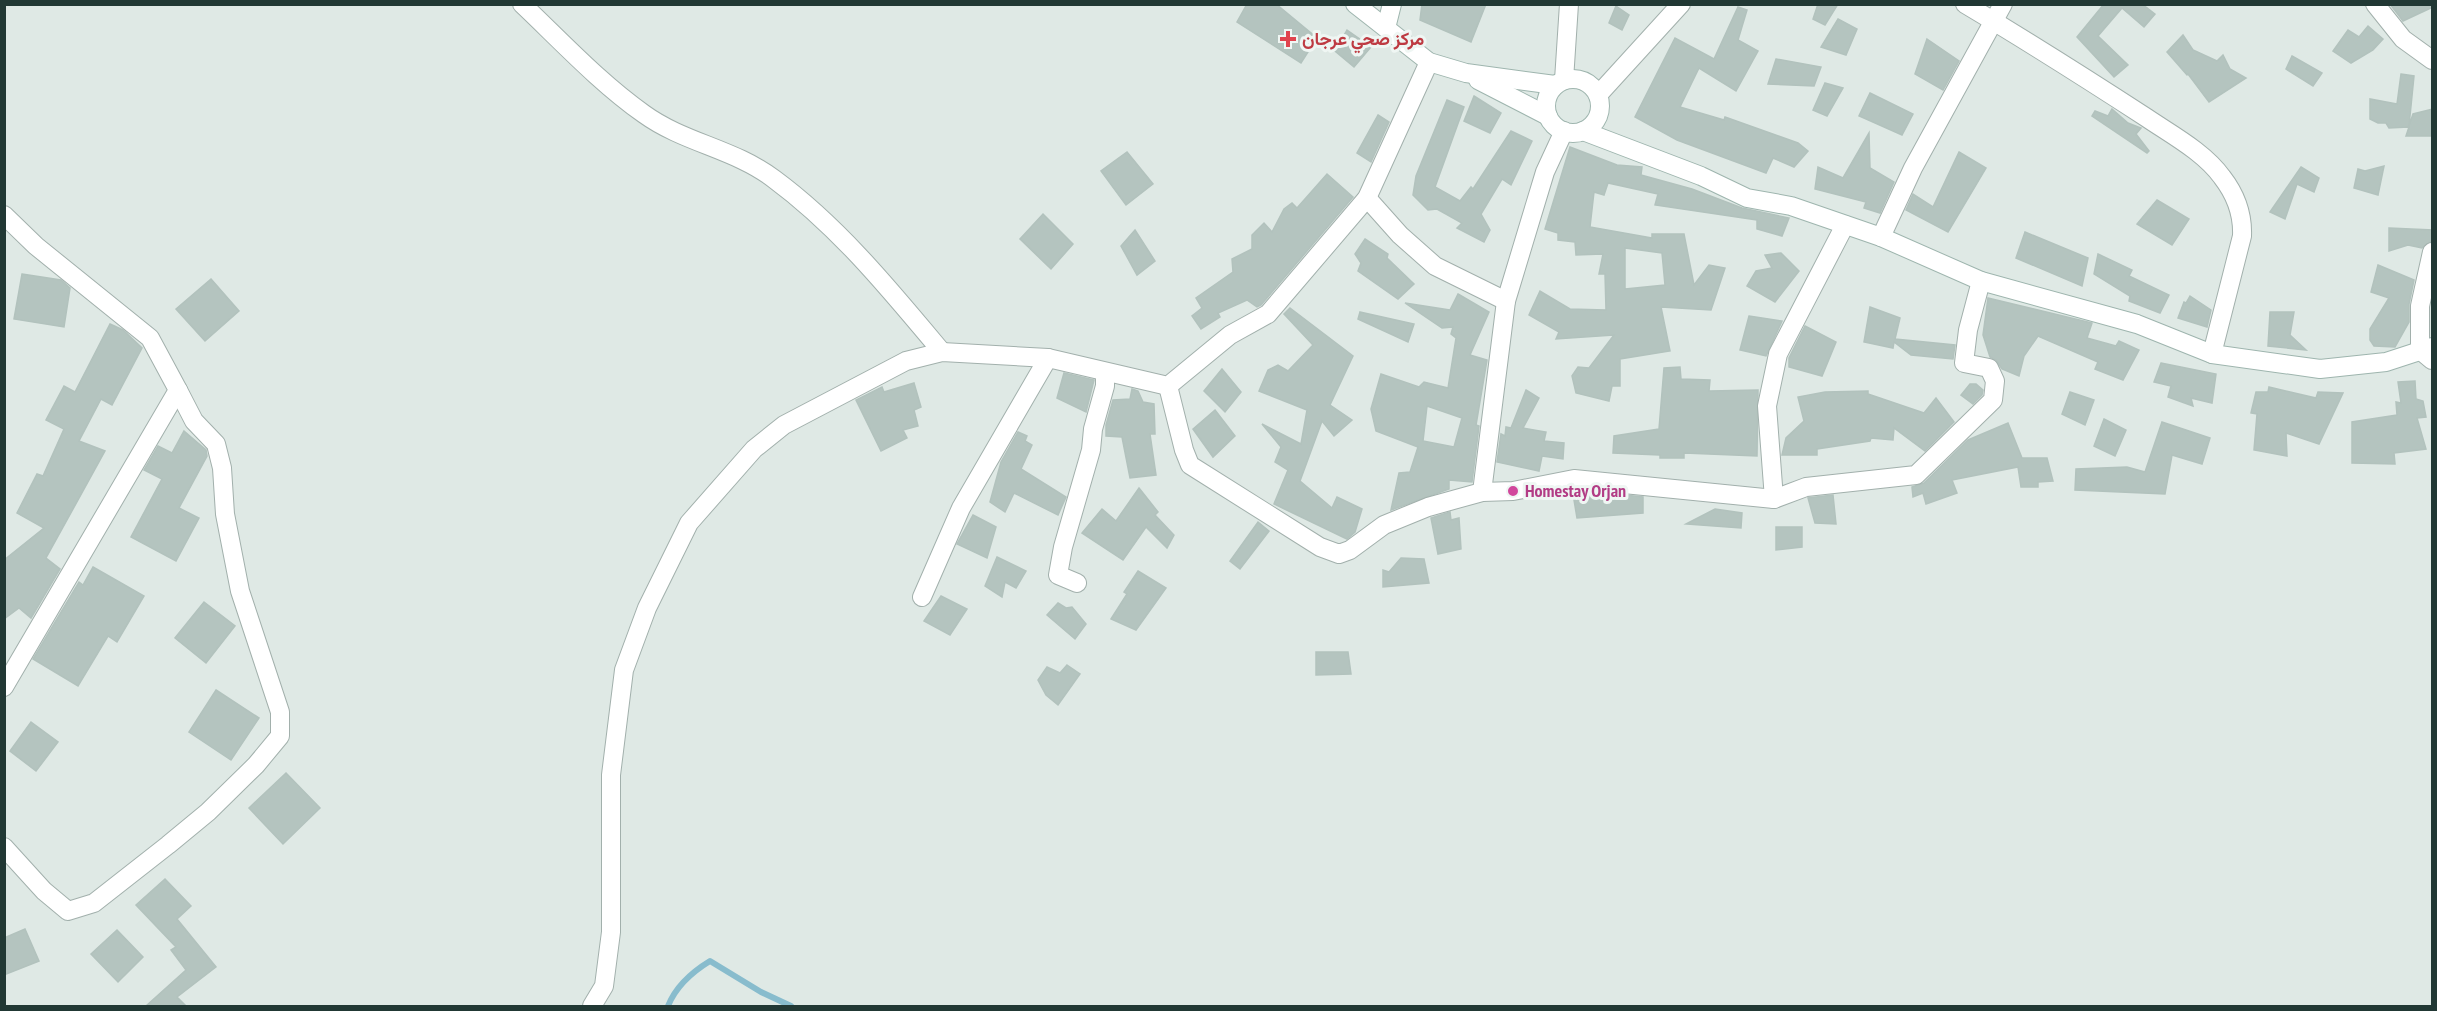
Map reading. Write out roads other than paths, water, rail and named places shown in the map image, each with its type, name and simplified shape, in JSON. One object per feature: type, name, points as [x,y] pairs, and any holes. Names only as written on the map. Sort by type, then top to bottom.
[{"type":"street","points":[[522,4],[644,115],[692,141],[742,160],[772,177],[795,195],[821,217],[896,295],[942,352]]},
{"type":"street","points":[[1355,4],[1429,62],[1466,73],[1559,83],[1584,81],[1598,95],[1600,112],[1591,127],[1583,131]]},
{"type":"street","points":[[1386,28],[1392,4]]},
{"type":"street","points":[[1569,4],[1559,83],[1548,94],[1546,105],[1548,116],[1554,125],[1564,131],[1583,131],[1701,176],[1747,198],[1791,206],[1881,237],[1981,281],[2137,324],[2212,354],[2320,369],[2386,362],[2428,352],[2420,306],[2433,252]]},
{"type":"street","points":[[1598,95],[1681,4]]},
{"type":"street","points":[[1965,4],[2190,147],[2221,175],[2234,194],[2242,219],[2242,236],[2212,354]]},
{"type":"street","points":[[1881,237],[1913,168],[2002,4]]},
{"type":"street","points":[[2375,4],[2403,39],[2433,60]]},
{"type":"street","points":[[1168,386],[1230,335],[1268,314],[1367,198],[1429,62]]},
{"type":"street","points":[[1466,73],[1548,116]]},
{"type":"street","points":[[1482,492],[1506,301],[1545,172],[1564,131]]},
{"type":"street","points":[[1367,198],[1400,235],[1435,266],[1506,301]]},
{"type":"street","points":[[4,215],[36,246],[150,338],[194,422],[216,444],[222,468],[225,514],[240,591],[280,712],[280,736],[256,765],[208,812],[94,903],[68,911],[44,891],[4,847]]},
{"type":"street","points":[[1773,499],[1767,406],[1778,354],[1845,225]]},
{"type":"street","points":[[1168,386],[1190,465],[1320,547],[1340,554],[1350,550],[1384,525],[1428,507],[1482,492],[1513,492],[1574,479],[1773,499],[1806,487],[1916,476],[1993,400],[1995,381],[1989,368],[1964,363],[1968,330],[1981,281]]},
{"type":"street","points":[[592,1006],[604,986],[611,932],[611,775],[624,670],[647,608],[689,523],[754,449],[784,425],[906,361],[942,352],[1048,358],[1168,386]]},
{"type":"street","points":[[922,597],[961,508],[1048,358]]},
{"type":"street","points":[[1077,583],[1058,575],[1063,547],[1091,450],[1093,429],[1105,386],[1105,372]]},
{"type":"street","points":[[4,687],[178,390]]},
{"type":"waterway","points":[[668,1006],[675,992],[685,980],[710,961],[761,992],[791,1006]]},
{"type":"place","name":"مركز صحي عرجان","points":[[1288,39]]},
{"type":"place","name":"Homestay Orjan","points":[[1513,491]]}]
